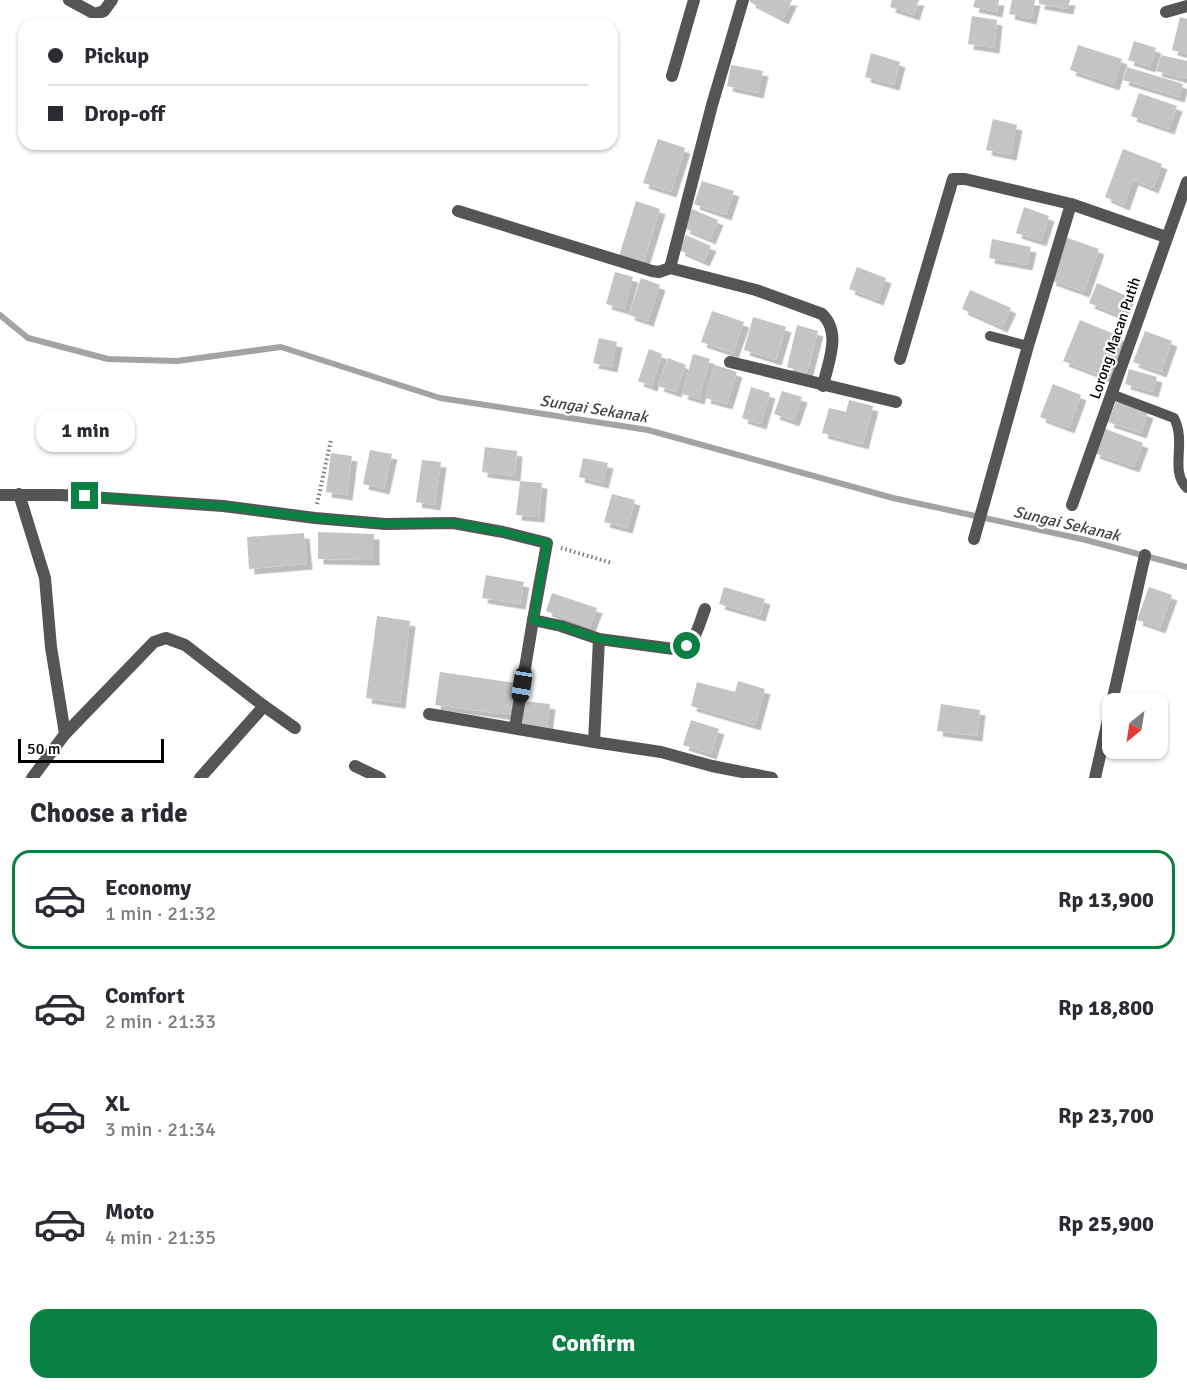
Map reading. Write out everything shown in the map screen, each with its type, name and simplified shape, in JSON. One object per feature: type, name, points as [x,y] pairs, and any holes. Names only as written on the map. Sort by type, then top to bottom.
[{"type":"street","points":[[69,0],[95,14],[104,11],[112,0]]},
{"type":"street","points":[[672,76],[694,0]]},
{"type":"street","points":[[670,268],[711,105],[743,0]]},
{"type":"street","points":[[1166,12],[1187,6]]},
{"type":"street","points":[[900,359],[940,216],[953,180],[964,179],[1071,204],[1166,237]]},
{"type":"street","name":"Lorong Macan Putih","points":[[1072,505],[1187,182]]},
{"type":"street","points":[[975,536],[1028,345],[1071,204]]},
{"type":"street","points":[[458,211],[652,271],[659,272],[670,268],[756,290],[822,314],[829,320],[833,332],[823,386]]},
{"type":"street","points":[[730,362],[896,402]]},
{"type":"street","points":[[19,494],[45,578],[51,647],[65,734]]},
{"type":"street","points":[[0,495],[85,496],[212,505],[385,524],[453,523],[547,543],[515,728]]},
{"type":"street","points":[[1095,778],[1145,555]]},
{"type":"street","points":[[533,620],[561,626],[599,639],[681,650],[694,638],[705,609]]},
{"type":"street","points":[[32,778],[65,734],[154,642],[166,638],[185,645],[295,729]]},
{"type":"street","points":[[594,742],[599,639]]},
{"type":"street","points":[[200,778],[264,706]]},
{"type":"street","points":[[429,714],[661,752],[712,766],[772,778]]},
{"type":"street","points":[[355,766],[380,778]]},
{"type":"lane","points":[[990,336],[1028,345]]},
{"type":"lane","points":[[1111,394],[1174,418],[1181,427],[1182,434],[1180,482],[1187,488]]},
{"type":"path","points":[[315,518],[331,440]]},
{"type":"path","points":[[547,543],[612,563]]},
{"type":"building","points":[[750,0],[792,0],[783,19]]},
{"type":"building","points":[[892,0],[919,0],[914,15],[890,7]]},
{"type":"building","points":[[975,0],[999,0],[997,12],[973,7]]},
{"type":"building","points":[[1012,0],[1035,0],[1031,19],[1009,14]]},
{"type":"building","points":[[1039,0],[1070,0],[1068,9],[1039,4]]},
{"type":"building","points":[[972,16],[997,20],[994,48],[968,44]]},
{"type":"building","points":[[1180,17],[1187,19],[1187,54],[1172,50]]},
{"type":"building","points":[[1134,41],[1156,48],[1150,67],[1128,60]]},
{"type":"building","points":[[1078,45],[1122,59],[1114,85],[1070,70]]},
{"type":"building","points":[[871,53],[900,62],[894,85],[865,77]]},
{"type":"building","points":[[1161,55],[1187,61],[1187,79],[1156,71]]},
{"type":"building","points":[[731,65],[763,71],[758,93],[727,86]]},
{"type":"building","points":[[1127,67],[1183,84],[1179,97],[1123,80]]},
{"type":"building","points":[[1139,93],[1177,106],[1169,129],[1131,116]]},
{"type":"building","points":[[993,119],[1017,125],[1011,155],[986,150]]},
{"type":"building","points":[[658,139],[685,148],[671,192],[643,183]]},
{"type":"building","points":[[1123,149],[1162,164],[1153,188],[1133,180],[1124,205],[1105,197]]},
{"type":"building","points":[[702,181],[734,191],[726,215],[694,204]]},
{"type":"building","points":[[636,201],[660,209],[643,264],[619,256]]},
{"type":"building","points":[[1024,207],[1049,216],[1041,241],[1016,233]]},
{"type":"building","points":[[692,209],[718,220],[710,239],[684,228]]},
{"type":"building","points":[[686,235],[711,246],[704,261],[679,250]]},
{"type":"building","points":[[1065,237],[1099,249],[1084,292],[1050,280]]},
{"type":"building","points":[[992,239],[1031,247],[1027,265],[989,258]]},
{"type":"building","points":[[857,267],[886,278],[878,300],[849,289]]},
{"type":"building","points":[[615,272],[633,277],[624,309],[606,304]]},
{"type":"building","points":[[641,278],[660,285],[648,321],[629,315]]},
{"type":"building","points":[[1097,283],[1129,297],[1121,316],[1089,303]]},
{"type":"building","points":[[970,290],[1011,308],[1002,327],[962,309]]},
{"type":"building","points":[[712,311],[744,322],[733,353],[701,342]]},
{"type":"building","points":[[753,317],[786,327],[776,360],[744,350]]},
{"type":"building","points":[[1080,320],[1121,337],[1105,377],[1063,361]]},
{"type":"building","points":[[797,325],[818,331],[807,373],[787,367]]},
{"type":"building","points":[[1145,331],[1172,341],[1161,372],[1133,362]]},
{"type":"building","points":[[599,338],[617,342],[612,367],[593,363]]},
{"type":"building","points":[[649,349],[662,354],[652,386],[638,381]]},
{"type":"building","points":[[693,354],[710,359],[699,399],[682,394]]},
{"type":"building","points":[[668,358],[686,365],[676,392],[658,386]]},
{"type":"building","points":[[715,365],[737,372],[727,404],[705,398]]},
{"type":"building","points":[[1129,369],[1157,377],[1153,392],[1125,384]]},
{"type":"building","points":[[1053,384],[1081,395],[1069,428],[1040,417]]},
{"type":"building","points":[[751,387],[770,393],[761,424],[742,418]]},
{"type":"building","points":[[782,391],[802,397],[794,421],[774,414]]},
{"type":"building","points":[[849,400],[873,406],[863,444],[822,433],[829,408],[846,412]]},
{"type":"building","points":[[1116,401],[1148,413],[1141,433],[1108,422]]},
{"type":"building","points":[[1103,428],[1143,443],[1134,467],[1094,453]]},
{"type":"building","points":[[485,447],[517,451],[515,476],[482,472]]},
{"type":"building","points":[[370,450],[392,454],[384,489],[363,484]]},
{"type":"building","points":[[331,453],[352,456],[347,495],[326,492]]},
{"type":"building","points":[[583,458],[608,463],[603,483],[579,477]]},
{"type":"building","points":[[422,460],[441,462],[435,505],[416,502]]},
{"type":"building","points":[[520,481],[542,483],[539,517],[516,515]]},
{"type":"building","points":[[612,494],[635,500],[627,528],[604,522]]},
{"type":"building","points":[[318,532],[374,534],[374,560],[318,559]]},
{"type":"building","points":[[304,533],[307,564],[249,569],[247,537]]},
{"type":"building","points":[[486,575],[524,582],[520,604],[482,598]]},
{"type":"building","points":[[724,587],[765,599],[760,616],[719,604]]},
{"type":"building","points":[[1149,587],[1172,595],[1160,628],[1137,620]]},
{"type":"building","points":[[552,593],[597,608],[590,627],[546,611]]},
{"type":"building","points":[[377,616],[410,621],[400,703],[366,698]]},
{"type":"building","points":[[440,672],[515,683],[510,715],[435,705]]},
{"type":"building","points":[[738,681],[765,689],[755,725],[691,706],[697,682],[735,692]]},
{"type":"building","points":[[524,701],[550,704],[547,729],[522,726]]},
{"type":"building","points":[[941,704],[980,710],[977,736],[937,731]]},
{"type":"building","points":[[691,720],[719,729],[711,754],[683,745]]},
{"type":"waterway","name":"Sungai Sekanak","points":[[0,315],[28,338],[108,359],[177,361],[281,347],[440,398],[648,430],[893,498],[1086,540],[1187,567]]},
{"type":"route","points":[[85,496],[223,506],[385,524],[453,523],[503,532],[547,543],[533,620],[561,626],[599,639],[681,650],[687,646]]}]
